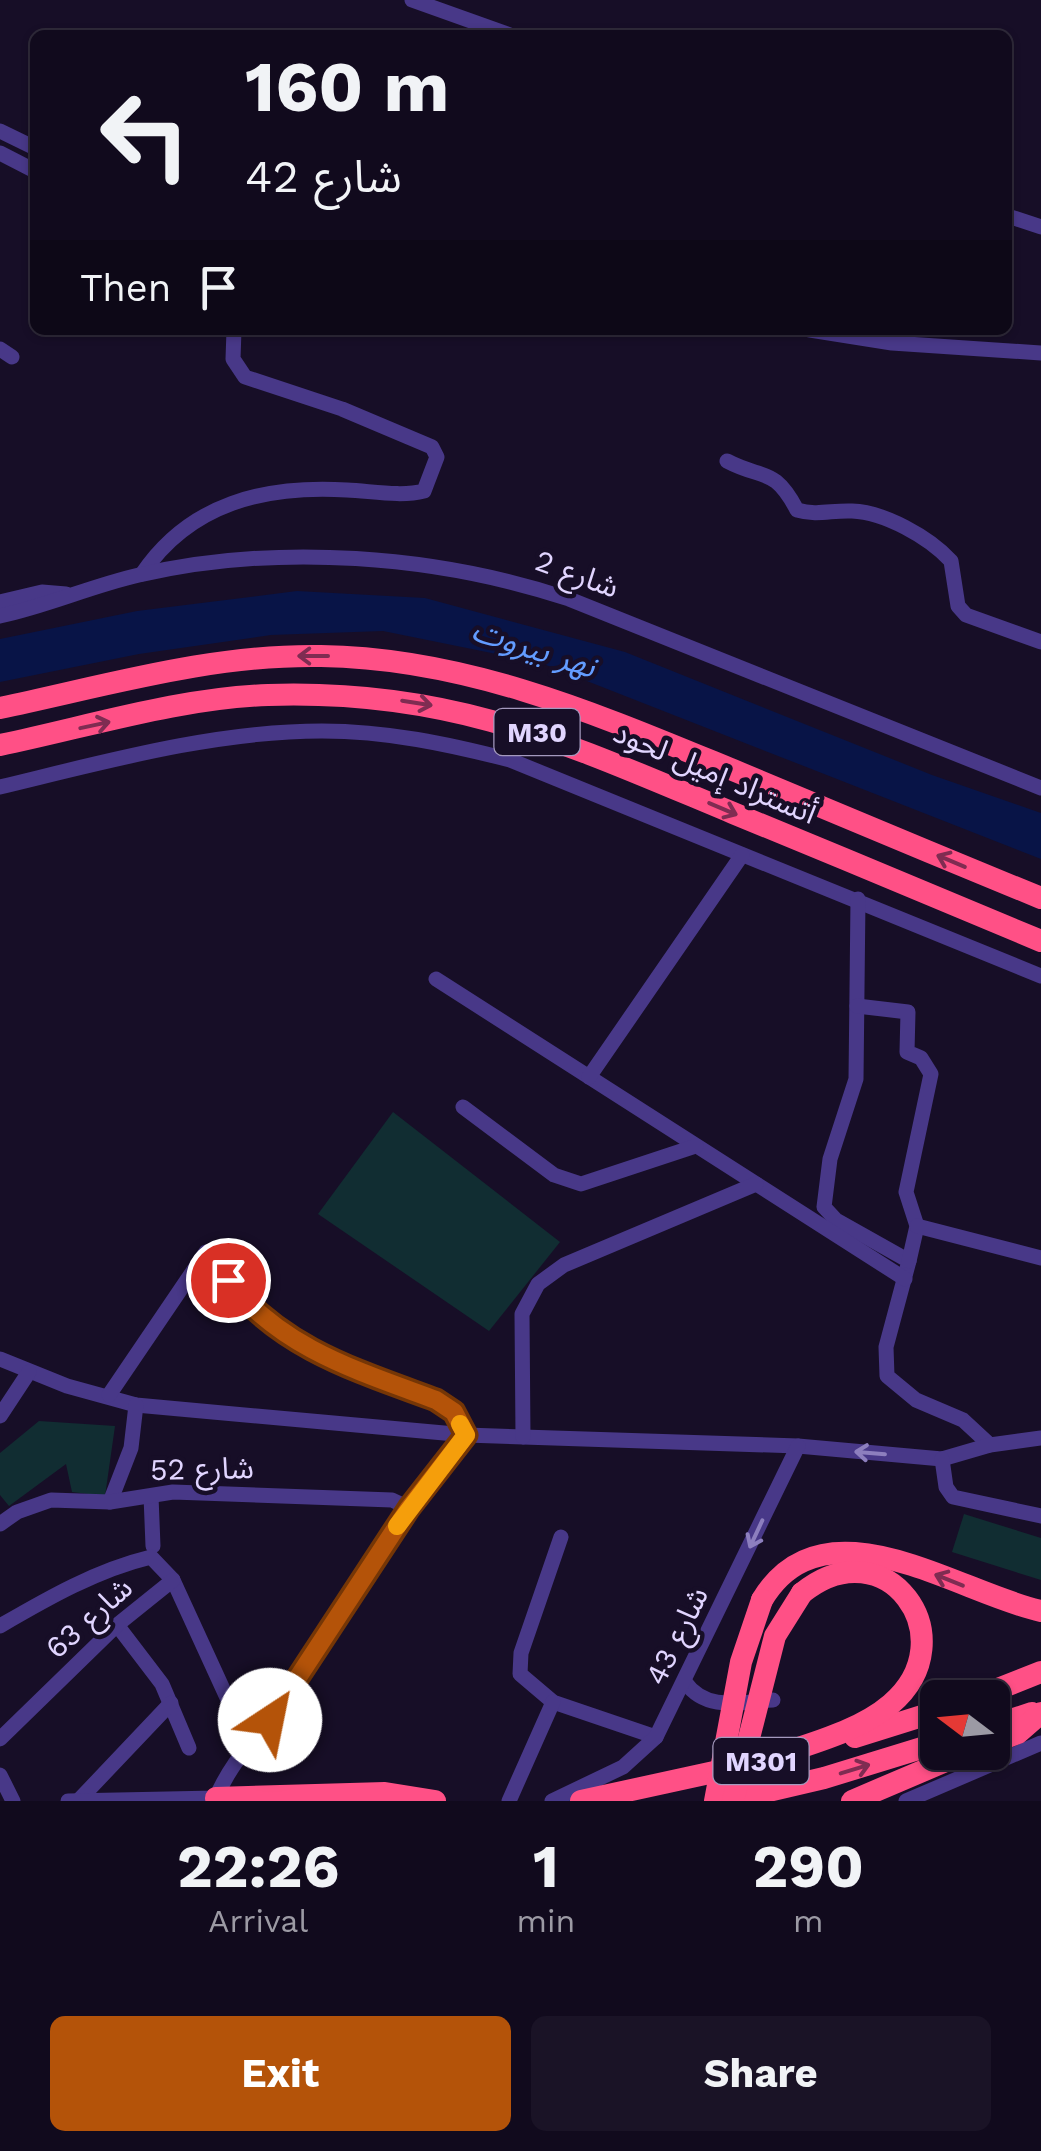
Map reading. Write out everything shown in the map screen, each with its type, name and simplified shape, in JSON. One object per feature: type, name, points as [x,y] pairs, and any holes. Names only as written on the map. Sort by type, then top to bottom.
[{"type":"highway","name":"أتستراد إميل لحود","points":[[0,708],[237,660],[358,657],[440,668],[526,689],[605,717],[1041,898]]},
{"type":"highway","name":"أتستراد إميل لحود","points":[[0,745],[198,704],[263,696],[364,696],[461,710],[566,744],[1041,941]]},
{"type":"highway","points":[[715,1801],[750,1630],[766,1592],[793,1567],[827,1554],[873,1554],[1041,1611]]},
{"type":"highway","points":[[729,1801],[774,1636],[792,1604],[813,1584],[865,1572],[884,1578],[911,1600],[922,1635],[922,1653],[913,1676],[889,1706],[853,1726],[757,1762]]},
{"type":"highway","points":[[1010,1684],[1041,1672]]},
{"type":"highway","points":[[1010,1721],[1041,1712]]},
{"type":"highway","points":[[1010,1736],[1041,1712]]},
{"type":"highway","name":"M301","points":[[581,1801],[757,1762],[920,1716]]},
{"type":"highway","name":"M301","points":[[729,1801],[920,1757]]},
{"type":"highway","points":[[852,1801],[920,1763]]},
{"type":"highway","points":[[216,1798],[385,1793],[435,1801]]},
{"type":"street","points":[[412,0],[496,30]]},
{"type":"street","points":[[0,131],[30,146],[18,162]]},
{"type":"street","points":[[0,153],[30,168]]},
{"type":"street","points":[[1012,217],[1041,226]]},
{"type":"street","points":[[142,574],[162,543],[228,504],[264,493],[294,487],[424,491],[437,457],[432,447],[342,409],[244,376],[233,359],[234,335]]},
{"type":"street","points":[[847,335],[1041,353]]},
{"type":"street","points":[[900,335],[914,344]]},
{"type":"street","points":[[727,461],[769,476],[785,488],[797,510],[816,516],[854,511],[920,536],[951,561],[958,606],[966,615],[1041,642]]},
{"type":"street","name":"شارع 2","points":[[0,616],[142,574],[310,558],[420,562],[512,580],[755,671],[1041,788]]},
{"type":"street","name":"شارع 2","points":[[0,602],[42,592],[66,594]]},
{"type":"street","points":[[0,787],[121,758],[251,737],[320,731],[389,734],[510,760],[1041,976]]},
{"type":"street","points":[[589,1077],[742,855]]},
{"type":"street","points":[[858,899],[856,1078],[830,1159],[824,1206],[836,1220],[909,1261]]},
{"type":"street","points":[[436,979],[905,1279]]},
{"type":"street","points":[[857,1006],[908,1012],[907,1052],[922,1058],[930,1074],[906,1192],[917,1226],[886,1347],[887,1376],[916,1400],[963,1420],[990,1445]]},
{"type":"street","points":[[462,1107],[554,1175],[581,1184],[696,1146]]},
{"type":"street","points":[[523,1437],[522,1328],[530,1294],[564,1266],[756,1184]]},
{"type":"street","points":[[917,1226],[1041,1258]]},
{"type":"street","points":[[109,1396],[206,1252],[250,1308],[277,1330],[309,1350],[436,1400],[454,1412],[466,1435]]},
{"type":"street","points":[[0,1359],[29,1372],[136,1405],[466,1435],[798,1446],[942,1459],[990,1445],[1041,1438]]},
{"type":"street","points":[[0,1416],[29,1372]]},
{"type":"street","points":[[110,1502],[131,1448],[136,1405]]},
{"type":"street","points":[[68,1801],[216,1798],[225,1776],[250,1748],[409,1508],[466,1435]]},
{"type":"street","name":"شارع 43","points":[[552,1801],[624,1767],[656,1738],[798,1446]]},
{"type":"street","points":[[942,1459],[945,1483],[952,1496],[1041,1516]]},
{"type":"street","name":"شارع 52","points":[[0,1524],[17,1512],[51,1500],[110,1502],[173,1492],[392,1500],[409,1508]]},
{"type":"street","points":[[151,1496],[153,1546]]},
{"type":"street","points":[[561,1537],[518,1662],[520,1674],[553,1702],[656,1738]]},
{"type":"street","points":[[0,1626],[122,1564],[151,1557],[173,1580],[250,1748]]},
{"type":"street","name":"شارع 63","points":[[0,1740],[117,1625],[173,1580]]},
{"type":"street","points":[[117,1625],[171,1703],[188,1748]]},
{"type":"street","points":[[686,1682],[696,1697],[713,1704],[774,1700]]},
{"type":"street","points":[[509,1801],[553,1702]]},
{"type":"street","points":[[78,1800],[171,1703]]},
{"type":"street","points":[[906,1801],[1041,1743]]},
{"type":"street","points":[[0,1775],[13,1801]]},
{"type":"green space","points":[[393,1112],[560,1242],[489,1331],[318,1214]]},
{"type":"green space","points":[[39,1421],[115,1426],[105,1496],[72,1492],[66,1464],[9,1506],[0,1495],[0,1453]]},
{"type":"green space","points":[[964,1514],[1041,1538],[1041,1580],[952,1552]]},
{"type":"water","name":"نهر بيروت","points":[[297,591],[425,598],[625,652],[932,775],[1041,813],[1041,859],[541,663],[383,631],[271,635],[139,654],[0,682],[0,639],[137,611]]},
{"type":"slow traffic","points":[[397,1526],[466,1435],[460,1424]]},
{"type":"route","points":[[228,1280],[250,1308],[277,1330],[309,1350],[436,1400],[454,1412],[466,1435],[409,1508],[270,1720]]}]
